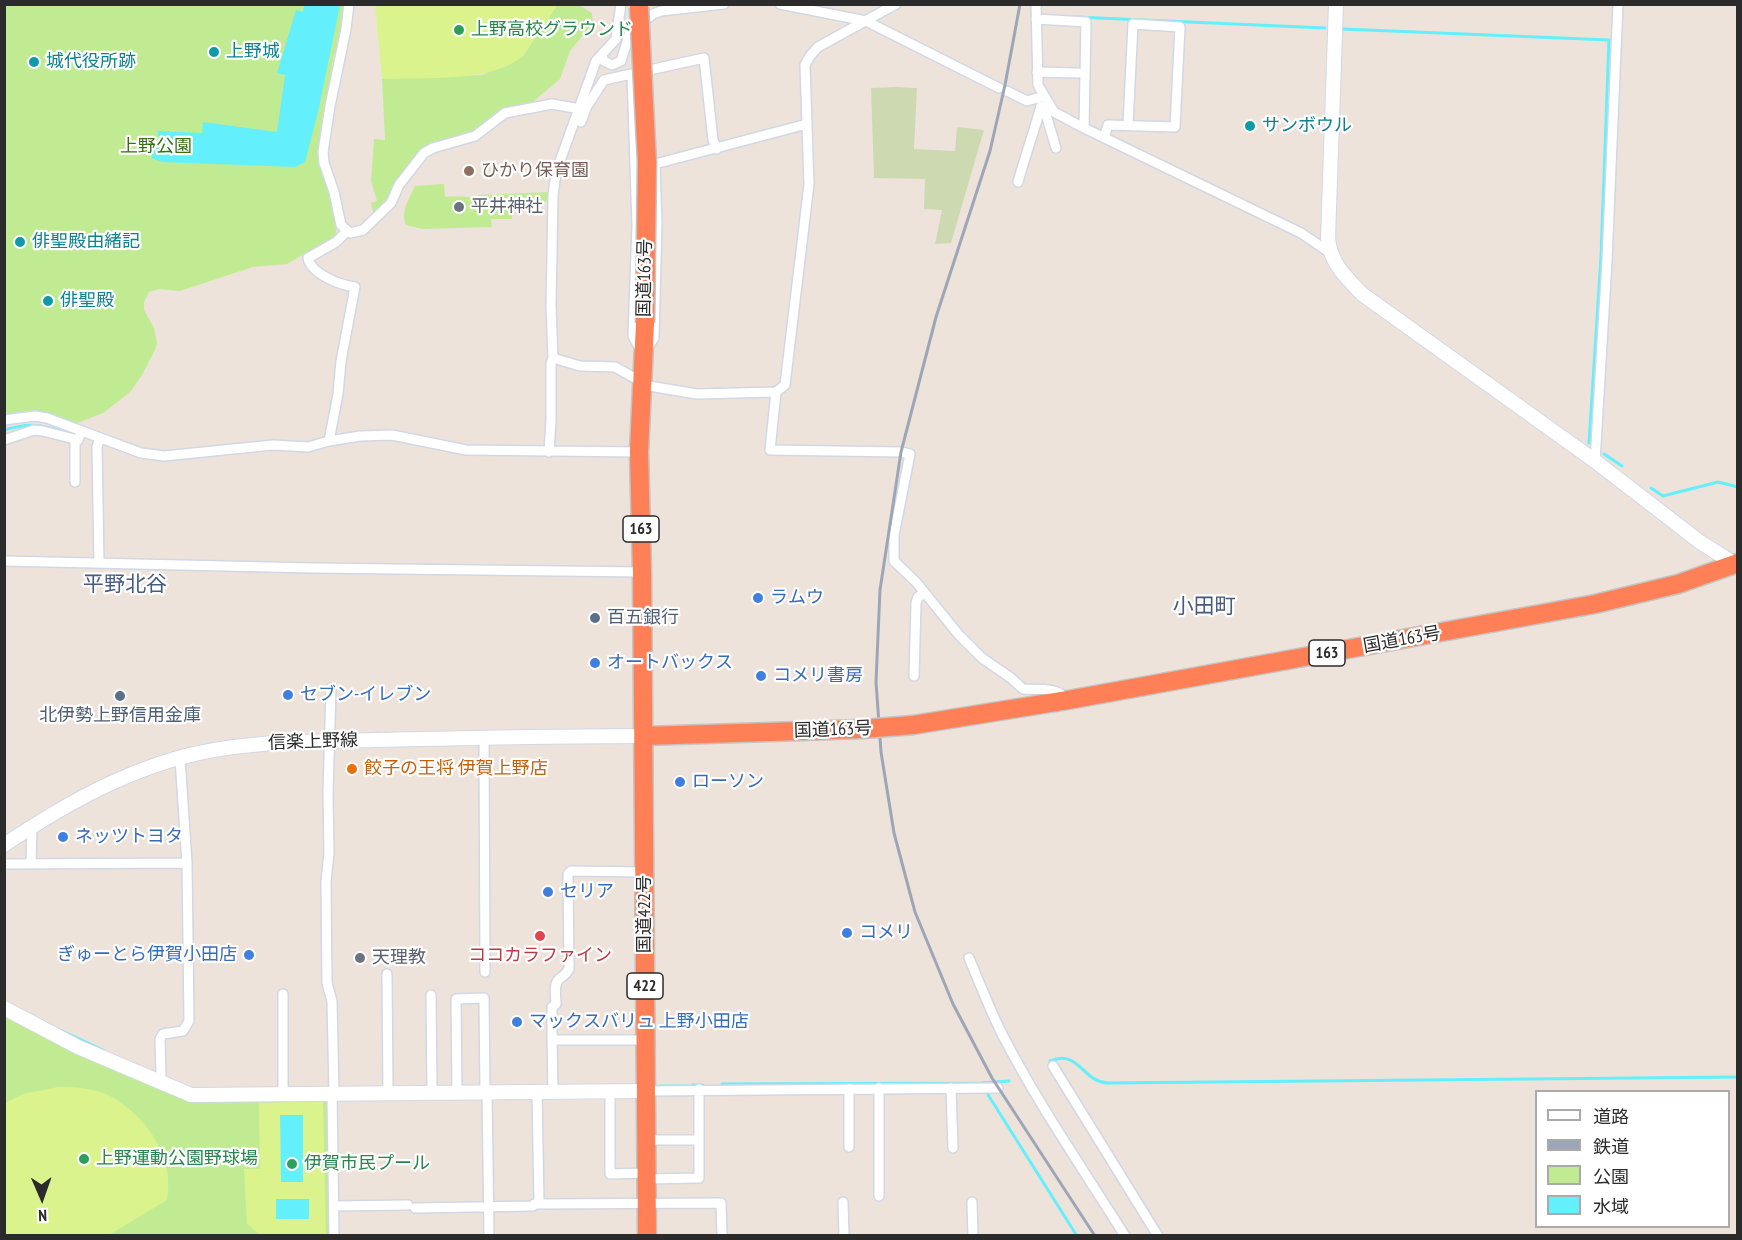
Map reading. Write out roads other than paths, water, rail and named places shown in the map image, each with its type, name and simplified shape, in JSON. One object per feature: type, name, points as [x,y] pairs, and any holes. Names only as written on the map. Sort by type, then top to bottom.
[{"type":"highway","name":"国道163号","points":[[633,5],[647,162],[645,323],[639,452],[644,736],[863,729],[913,725],[1068,700],[1595,604],[1678,584],[1736,564]]},
{"type":"highway","name":"国道422号","points":[[644,736],[647,1236]]},
{"type":"street","points":[[349,4],[323,152],[341,225],[350,233],[363,230],[391,203],[399,185],[424,153],[433,148],[475,136],[505,113],[552,104],[580,108]]},
{"type":"street","points":[[602,56],[604,61],[612,65],[621,61],[630,32],[653,14],[661,11],[724,4]]},
{"type":"street","points":[[780,4],[866,21],[1293,228],[1329,252]]},
{"type":"street","points":[[553,358],[580,366],[615,368],[649,387],[697,394],[776,392],[785,385],[808,184],[805,65],[818,47],[896,4]]},
{"type":"street","points":[[1036,4],[1038,85],[1054,112]]},
{"type":"street","points":[[1336,4],[1329,186],[1329,252],[1336,266],[1362,294],[1595,461],[1664,515],[1736,564]]},
{"type":"street","points":[[1595,461],[1618,4]]},
{"type":"street","points":[[549,452],[553,358],[551,306],[553,196],[556,172],[596,61],[616,39],[633,5]]},
{"type":"street","points":[[1036,19],[1086,22],[1084,128]]},
{"type":"street","points":[[1104,138],[1108,124],[1175,127],[1180,27],[1133,24],[1128,124]]},
{"type":"street","points":[[564,152],[568,152],[587,106],[604,80],[704,58],[712,140],[717,149]]},
{"type":"street","points":[[632,75],[637,225],[633,336],[643,354],[654,338],[657,223],[651,69]]},
{"type":"street","points":[[1037,72],[1078,73]]},
{"type":"street","points":[[1028,101],[1044,96]]},
{"type":"street","points":[[1042,107],[1056,148]]},
{"type":"street","points":[[1018,182],[1025,154],[1032,142],[1042,107]]},
{"type":"street","points":[[656,164],[807,124]]},
{"type":"street","points":[[329,441],[338,394],[342,353],[355,287],[317,272],[309,263],[308,258],[336,242],[346,231]]},
{"type":"street","points":[[776,392],[770,450],[910,454],[894,535],[894,561],[916,582],[959,635],[982,658],[1023,689],[1049,690],[1062,694],[1068,700]]},
{"type":"street","points":[[4,420],[35,416],[141,453],[164,456],[273,445],[308,447],[360,436],[392,435],[466,450],[639,452]]},
{"type":"street","points":[[4,440],[34,430],[43,430],[78,441],[81,431]]},
{"type":"street","points":[[99,562],[97,447],[100,438]]},
{"type":"street","points":[[75,440],[75,482]]},
{"type":"street","points":[[4,561],[642,572]]},
{"type":"street","points":[[914,676],[916,603],[918,597],[925,593]]},
{"type":"street","points":[[331,688],[329,853],[326,904],[327,983],[332,1001],[334,1236]]},
{"type":"street","name":"信楽上野線","points":[[4,844],[91,791],[140,771],[180,758],[254,745],[484,737],[644,736]]},
{"type":"street","points":[[484,737],[484,972]]},
{"type":"street","points":[[158,1082],[161,1075],[160,1039],[164,1034],[183,1031],[189,1022],[187,863],[180,758]]},
{"type":"street","points":[[31,864],[32,826]]},
{"type":"street","points":[[4,864],[187,863]]},
{"type":"street","points":[[553,1092],[552,1007],[556,1004],[555,984],[567,974],[569,969],[568,874],[571,871],[644,872]]},
{"type":"street","points":[[969,958],[990,1008],[1020,1067],[1125,1236]]},
{"type":"street","points":[[387,974],[388,1093]]},
{"type":"street","points":[[283,1093],[284,994]]},
{"type":"street","points":[[431,995],[432,1092]]},
{"type":"street","points":[[457,1092],[456,999],[484,998],[489,1236]]},
{"type":"street","points":[[4,1008],[78,1047],[191,1095],[989,1088]]},
{"type":"street","points":[[552,1036],[555,1040],[646,1040]]},
{"type":"street","points":[[1053,1066],[1158,1236]]},
{"type":"street","points":[[879,1088],[879,1196]]},
{"type":"street","points":[[951,1088],[952,1148]]},
{"type":"street","points":[[610,1092],[610,1174],[699,1178],[699,1089]]},
{"type":"street","points":[[849,1089],[849,1147]]},
{"type":"street","points":[[537,1092],[539,1204]]},
{"type":"street","points":[[646,1140],[699,1140]]},
{"type":"street","points":[[843,1202],[844,1236]]},
{"type":"street","points":[[972,1202],[973,1236]]},
{"type":"street","points":[[334,1206],[721,1203],[722,1236]]},
{"type":"water","points":[[304,5],[340,5],[318,112],[305,162],[295,167],[162,162],[152,158],[152,149],[160,142],[157,131],[202,133],[203,122],[277,132],[285,75],[277,73],[296,10],[303,12]]},
{"type":"water","points":[[280,1115],[303,1115],[303,1182],[281,1182]]},
{"type":"water","points":[[276,1199],[309,1199],[309,1219],[276,1219]]},
{"type":"waterway","points":[[1076,17],[1325,28]]},
{"type":"waterway","points":[[1343,29],[1609,40],[1601,257],[1589,443]]},
{"type":"waterway","points":[[4,430],[22,426],[37,426],[69,433]]},
{"type":"waterway","points":[[1604,454],[1622,466]]},
{"type":"waterway","points":[[1651,488],[1663,496],[1718,482],[1738,487]]},
{"type":"waterway","points":[[60,1030],[105,1051]]},
{"type":"waterway","points":[[1050,1061],[1060,1058],[1068,1059],[1092,1077],[1107,1083],[1738,1077]]},
{"type":"waterway","points":[[722,1084],[1009,1081]]},
{"type":"waterway","points":[[692,1085],[703,1085]]},
{"type":"waterway","points":[[660,1086],[688,1086]]},
{"type":"waterway","points":[[985,1090],[1077,1236]]},
{"type":"railway","points":[[1020,4],[990,151],[936,317],[901,452],[880,590],[876,682],[881,752],[894,833],[915,912],[953,1004],[992,1078],[1095,1236]]},
{"type":"place","name":"上野高校グラウンド","points":[[459,30]]},
{"type":"place","name":"上野城","points":[[214,52]]},
{"type":"place","name":"城代役所跡","points":[[34,62]]},
{"type":"place","name":"サンボウル","points":[[1250,126]]},
{"type":"place","name":"ひかり保育園","points":[[469,171]]},
{"type":"place","name":"平井神社","points":[[459,207]]},
{"type":"place","name":"俳聖殿由緒記","points":[[20,242]]},
{"type":"place","name":"俳聖殿","points":[[48,301]]},
{"type":"place","name":"ラムウ","points":[[758,598]]},
{"type":"place","name":"百五銀行","points":[[595,618]]},
{"type":"place","name":"オートバックス","points":[[595,663]]},
{"type":"place","name":"コメリ書房","points":[[761,676]]},
{"type":"place","name":"セブン-イレブン","points":[[288,695]]},
{"type":"place","name":"北伊勢上野信用金庫","points":[[120,696]]},
{"type":"place","name":"餃子の王将 伊賀上野店","points":[[352,769]]},
{"type":"place","name":"ローソン","points":[[680,782]]},
{"type":"place","name":"ネッツトヨタ","points":[[63,837]]},
{"type":"place","name":"セリア","points":[[548,892]]},
{"type":"place","name":"コメリ","points":[[847,933]]},
{"type":"place","name":"ココカラファイン","points":[[540,936]]},
{"type":"place","name":"ぎゅーとら伊賀小田店","points":[[249,955]]},
{"type":"place","name":"天理教","points":[[360,958]]},
{"type":"place","name":"マックスバリュ 上野小田店","points":[[517,1022]]},
{"type":"place","name":"上野運動公園野球場","points":[[84,1159]]},
{"type":"place","name":"伊賀市民プール","points":[[292,1164]]},
{"type":"district","name":"平野北谷","points":[[125,585]]},
{"type":"district","name":"小田町","points":[[1204,607]]},
{"type":"park label","name":"上野公園","points":[[156,147]]}]
